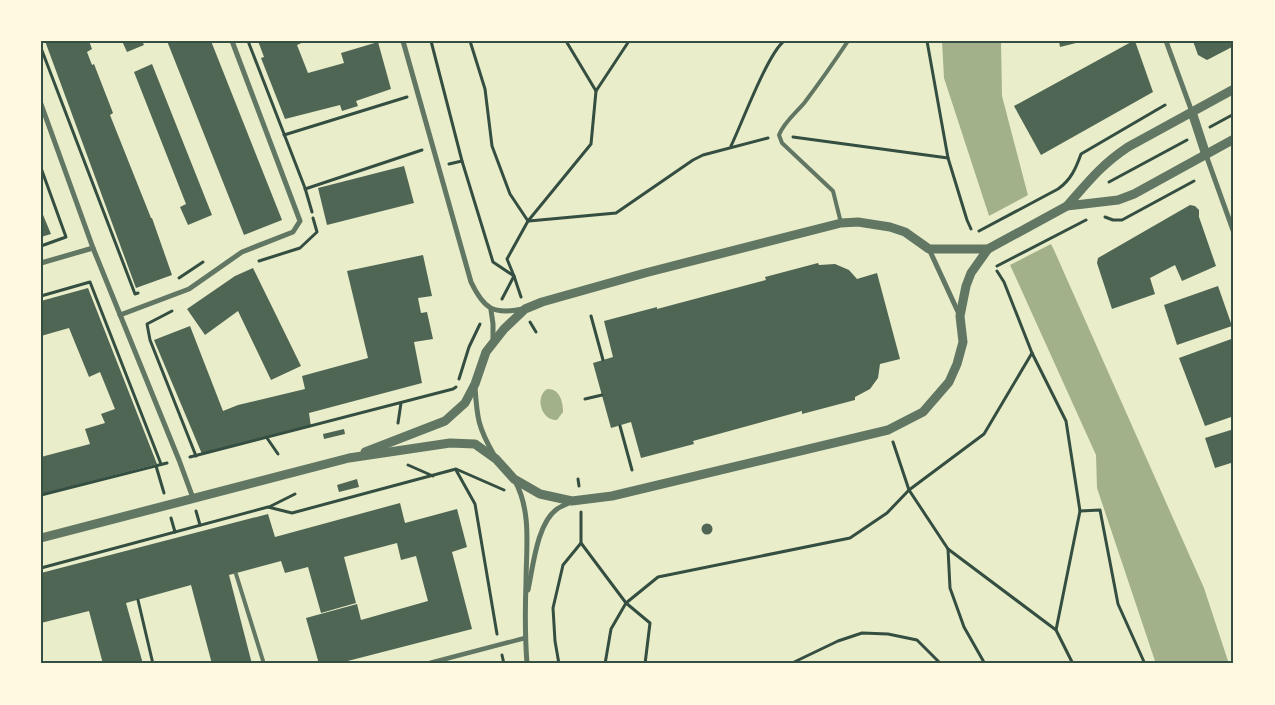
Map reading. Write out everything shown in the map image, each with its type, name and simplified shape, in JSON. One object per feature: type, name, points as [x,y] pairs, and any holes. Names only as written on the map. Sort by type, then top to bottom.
[{"type":"street","points":[[120,315],[189,289],[242,252],[294,232],[300,220],[232,41]]},
{"type":"street","points":[[403,41],[470,282],[476,293],[491,310],[493,343]]},
{"type":"street","points":[[1166,41],[1234,234]]},
{"type":"street","points":[[929,249],[988,248],[1067,206],[1113,157],[1234,89]]},
{"type":"street","points":[[41,104],[92,248],[193,498]]},
{"type":"street","points":[[1067,206],[1118,200],[1134,194],[1234,139]]},
{"type":"street","points":[[491,310],[506,312],[525,309],[542,302],[645,274],[841,223],[858,222],[890,226],[905,232],[929,249],[960,316]]},
{"type":"street","points":[[41,263],[92,248]]},
{"type":"street","points":[[525,603],[538,544],[546,523],[556,509],[576,501],[612,496],[888,430],[923,412],[949,382],[957,364],[963,342],[960,316],[966,286],[971,273],[988,248]]},
{"type":"street","points":[[349,458],[445,421],[465,402],[475,384],[486,352],[504,329],[525,309]]},
{"type":"street","points":[[475,384],[477,418],[484,437],[496,459]]},
{"type":"street","points":[[41,538],[349,458],[450,443],[475,444],[496,459],[514,479],[524,499],[527,528],[525,603],[527,664]]},
{"type":"street","points":[[514,479],[540,494],[576,501]]},
{"type":"street","points":[[426,664],[525,638]]},
{"type":"lane","points":[[841,223],[833,190],[782,143],[779,135],[782,128],[823,78],[848,41]]},
{"type":"lane","points":[[236,574],[264,664]]},
{"type":"path","points":[[248,41],[306,188],[317,232],[300,248],[256,262]]},
{"type":"path","points":[[431,41],[462,161],[493,262],[514,276]]},
{"type":"path","points":[[470,41],[485,89],[492,146],[510,194],[528,221]]},
{"type":"path","points":[[566,41],[596,91]]},
{"type":"path","points":[[525,309],[507,260],[528,221],[591,144],[596,91],[629,41]]},
{"type":"path","points":[[731,147],[767,67],[784,41]]},
{"type":"path","points":[[927,41],[948,158],[971,229]]},
{"type":"path","points":[[41,48],[136,294],[144,291]]},
{"type":"path","points":[[270,140],[418,94]]},
{"type":"path","points":[[1214,125],[1234,114]]},
{"type":"path","points":[[528,221],[616,213],[694,160],[710,153],[779,135],[948,158]]},
{"type":"path","points":[[1112,181],[1180,144]]},
{"type":"path","points":[[290,194],[432,147]]},
{"type":"path","points":[[41,168],[66,237],[41,246]]},
{"type":"path","points":[[979,231],[1058,189]]},
{"type":"path","points":[[997,266],[1076,224]]},
{"type":"path","points":[[177,279],[207,258]]},
{"type":"path","points":[[997,271],[1004,282],[1032,353],[1066,421],[1080,511],[1056,630]]},
{"type":"path","points":[[177,308],[147,324],[150,340],[196,456],[453,389],[457,386],[469,346],[480,324],[503,298],[514,276]]},
{"type":"path","points":[[41,296],[90,282],[162,464],[41,495]]},
{"type":"path","points":[[590,316],[603,360]]},
{"type":"path","points":[[604,664],[612,629],[626,603],[658,577],[850,538],[888,514],[909,490],[984,434],[1032,353]]},
{"type":"path","points":[[585,400],[602,395]]},
{"type":"path","points":[[398,423],[401,403]]},
{"type":"path","points":[[620,426],[632,470]]},
{"type":"path","points":[[888,430],[909,490],[948,549],[1056,630],[1073,664]]},
{"type":"path","points":[[267,438],[278,454]]},
{"type":"path","points":[[408,465],[433,476]]},
{"type":"path","points":[[268,507],[292,513],[456,470],[475,504],[494,622]]},
{"type":"path","points":[[41,568],[268,507],[295,494]]},
{"type":"path","points":[[576,501],[581,543],[626,603],[650,623],[645,664]]},
{"type":"path","points":[[1080,511],[1100,510],[1118,604],[1146,664]]},
{"type":"path","points":[[221,520],[222,526]]},
{"type":"path","points":[[559,664],[553,608],[562,565],[581,543]]},
{"type":"path","points":[[125,545],[127,551]]},
{"type":"path","points":[[948,549],[950,588],[964,627],[984,663]]},
{"type":"path","points":[[138,600],[153,664]]},
{"type":"path","points":[[790,664],[838,641],[862,633],[888,634],[917,640],[942,664]]},
{"type":"shaded area","points":[[942,41],[1001,41],[1002,96],[1030,203],[1054,250],[1204,588],[1229,664],[1156,664],[1097,488],[1096,455],[992,225],[944,78]]},
{"type":"shaded area","points":[[547,389],[555,391],[560,396],[563,412],[557,420],[547,417],[540,403],[543,393]]},
{"type":"pier","points":[[1030,194],[1032,203],[1053,243],[1008,266],[987,217]]},
{"type":"building","points":[[45,41],[89,41],[92,49],[87,52],[92,65],[94,64],[113,113],[110,115],[152,218],[172,275],[136,288]]},
{"type":"building","points":[[122,41],[142,41],[144,45],[127,52]]},
{"type":"building","points":[[167,41],[211,41],[282,220],[244,235]]},
{"type":"building","points":[[258,41],[306,41],[297,45],[308,73],[344,63],[341,53],[378,42],[391,89],[356,101],[358,106],[342,111],[340,105],[285,119],[261,58],[264,57]]},
{"type":"building","points":[[1059,41],[1080,41],[1080,42],[1060,47]]},
{"type":"building","points":[[1135,41],[1153,92],[1041,155],[1014,106]]},
{"type":"building","points":[[1193,41],[1234,41],[1234,46],[1207,60],[1198,55]]},
{"type":"building","points":[[152,64],[212,215],[188,225],[180,207],[186,204],[134,72]]},
{"type":"building","points":[[404,166],[414,203],[327,225],[318,188]]},
{"type":"building","points":[[1190,205],[1195,206],[1199,210],[1199,217],[1216,266],[1182,281],[1175,265],[1150,278],[1155,294],[1112,309],[1097,263],[1098,258]]},
{"type":"building","points":[[41,210],[51,234],[41,237]]},
{"type":"building","points":[[423,255],[432,296],[418,298],[421,313],[427,312],[433,339],[414,342],[422,383],[309,413],[311,427],[202,454],[154,340],[190,326],[223,411],[238,405],[305,389],[302,376],[368,358],[347,271]]},
{"type":"building","points":[[818,263],[819,265],[835,264],[849,270],[857,279],[877,273],[900,359],[880,364],[878,378],[870,389],[855,397],[855,400],[802,414],[802,411],[693,441],[694,444],[641,458],[631,422],[611,428],[593,363],[613,357],[604,321],[766,280],[765,277]]},
{"type":"building","points":[[253,268],[301,366],[271,380],[238,311],[205,335],[187,309],[235,276]]},
{"type":"building","points":[[1218,286],[1232,326],[1177,345],[1164,305]]},
{"type":"building","points":[[88,288],[157,464],[41,494],[41,457],[90,444],[85,429],[105,423],[101,414],[115,409],[100,372],[89,377],[69,328],[41,336],[41,301]]},
{"type":"building","points":[[1234,338],[1234,416],[1205,426],[1179,358]]},
{"type":"building","points":[[344,429],[345,434],[324,439],[323,434]]},
{"type":"building","points":[[1234,429],[1234,462],[1215,468],[1205,438]]},
{"type":"building","points":[[357,479],[359,487],[339,492],[337,485]]},
{"type":"building","points":[[400,503],[405,523],[457,509],[467,547],[452,552],[472,629],[336,664],[319,664],[306,618],[357,604],[361,620],[428,601],[416,556],[401,560],[397,543],[344,557],[356,603],[321,613],[308,567],[285,573],[281,561],[229,575],[252,664],[212,664],[191,585],[126,603],[143,664],[103,664],[89,611],[41,623],[41,573],[268,514],[275,537]]},
{"type":"building","points":[[707,523],[713,529],[707,535],[701,529]]}]
